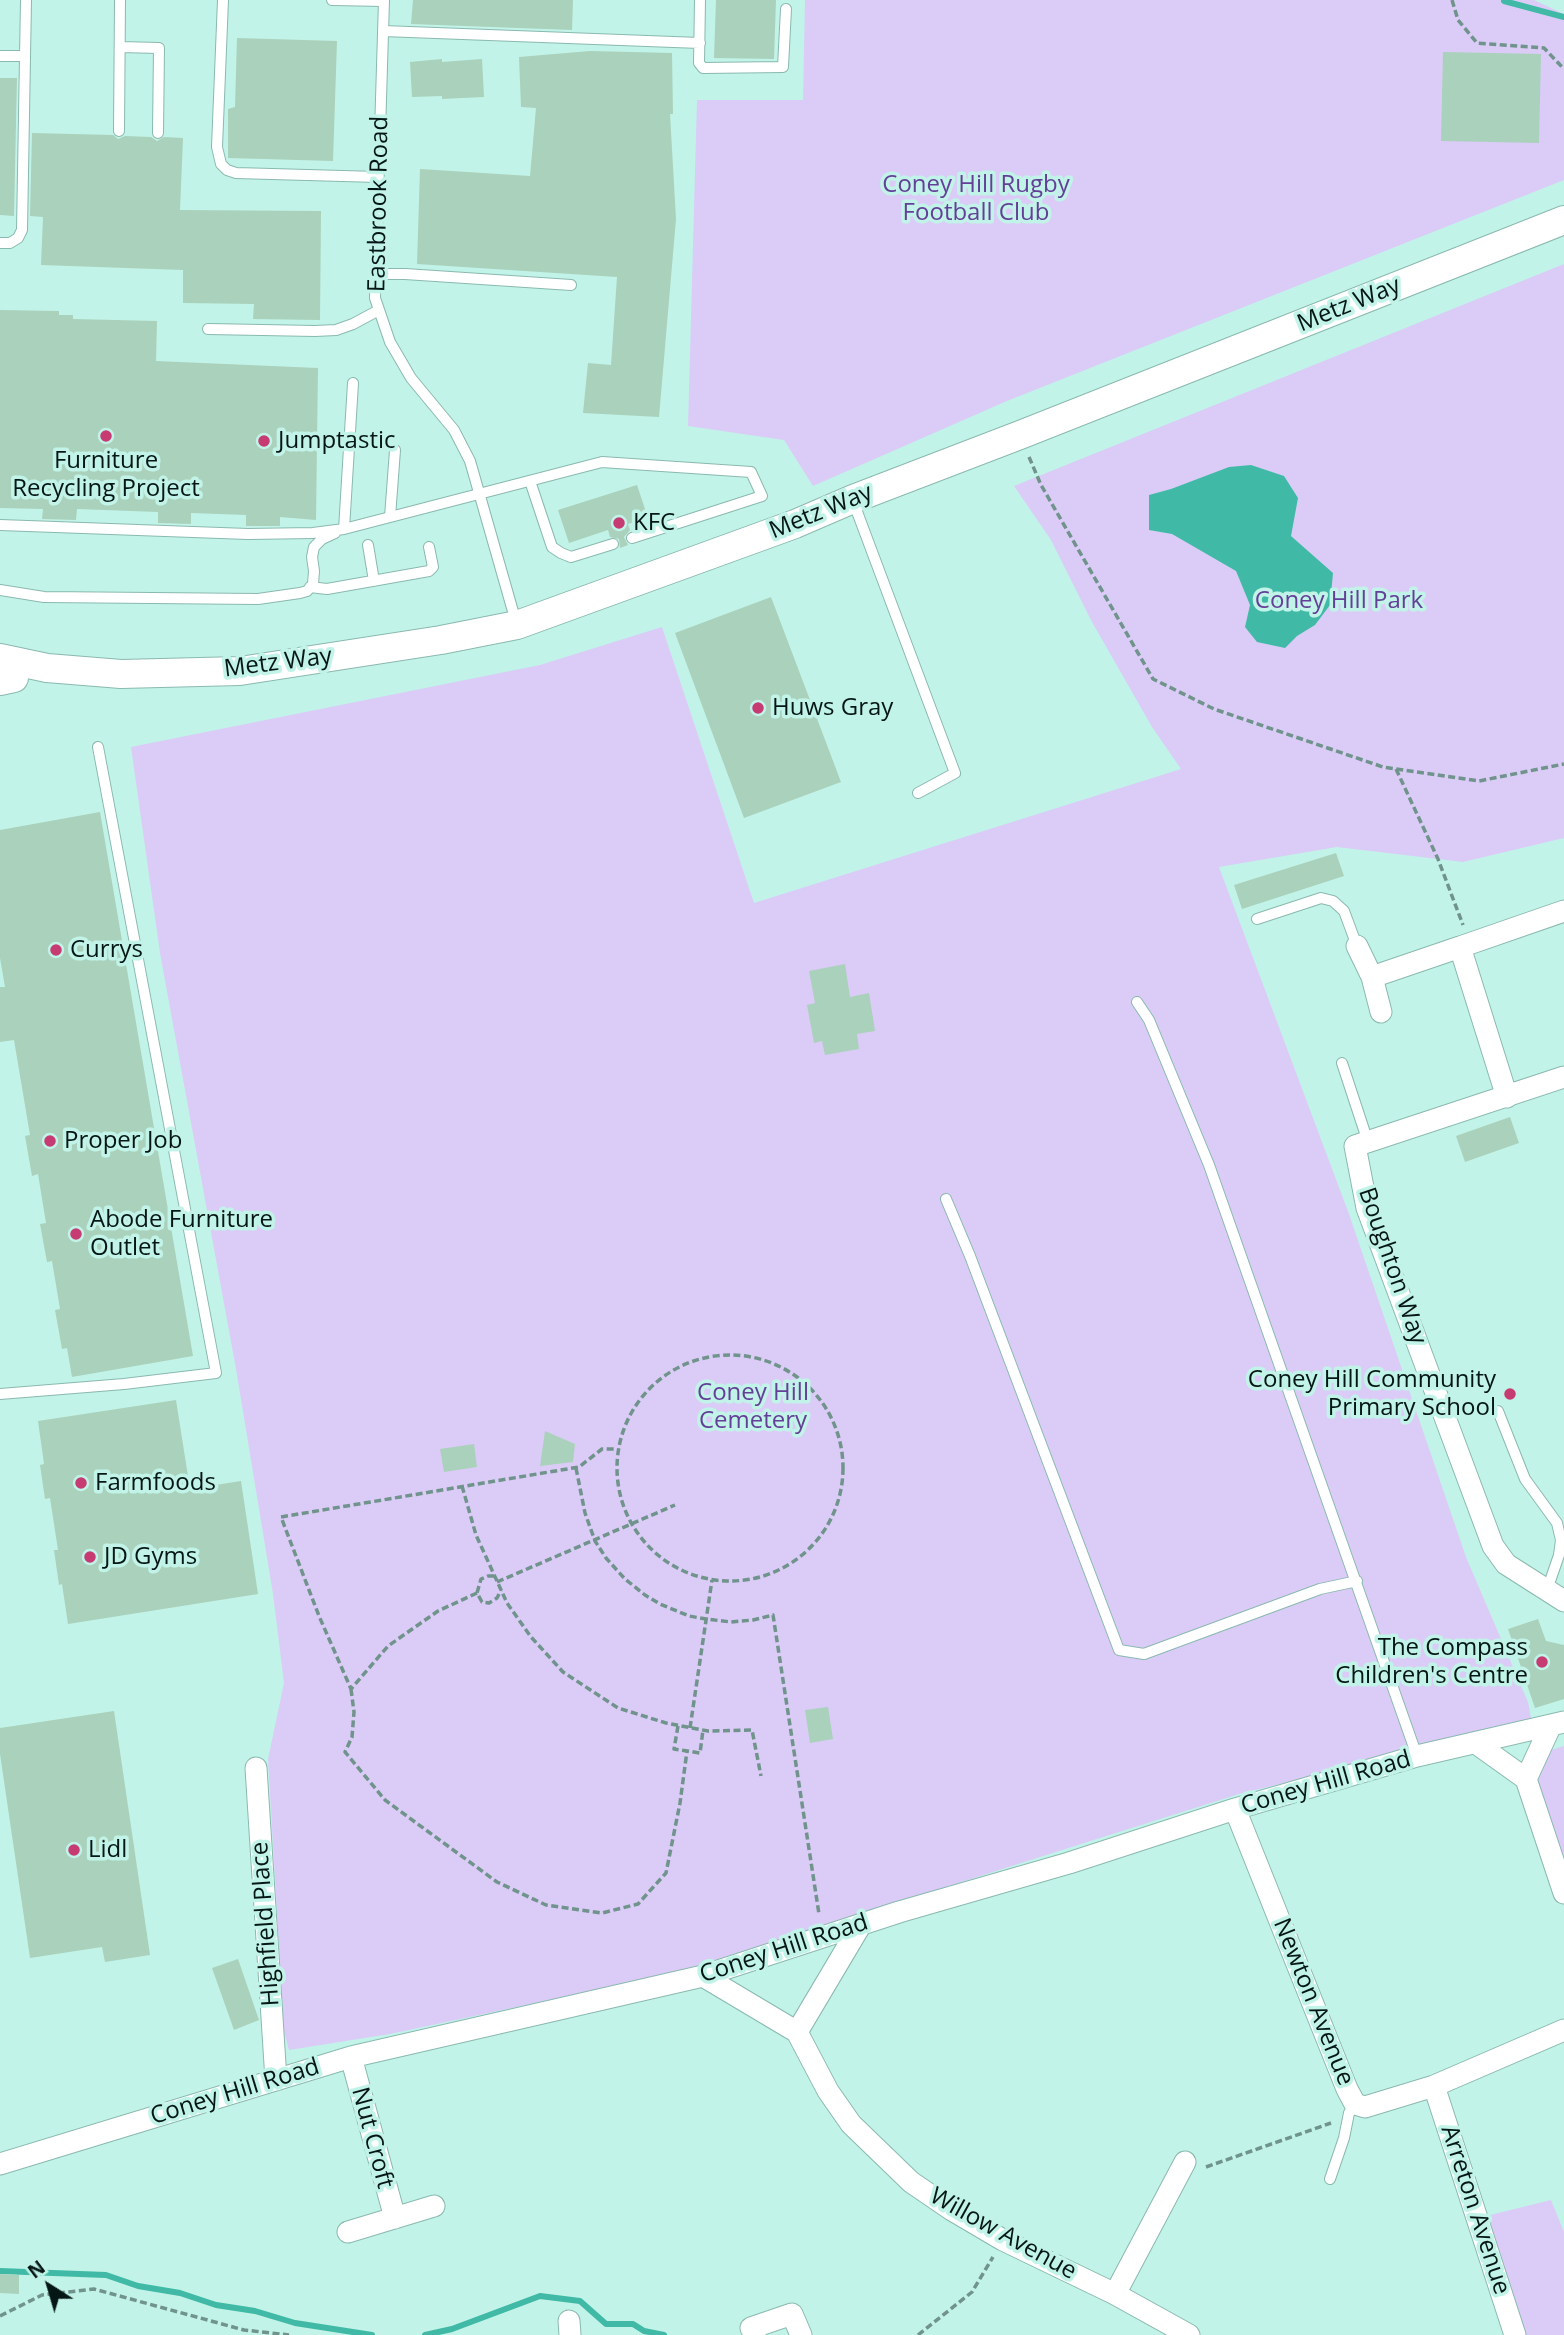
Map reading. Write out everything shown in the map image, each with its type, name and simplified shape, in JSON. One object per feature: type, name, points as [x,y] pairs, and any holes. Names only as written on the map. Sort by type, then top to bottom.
[{"type":"street","name":"Metz Way","points":[[4,674],[47,668],[121,674],[240,671],[440,640],[517,625],[795,524],[1564,220]]},
{"type":"street","points":[[1372,977],[1564,911]]},
{"type":"street","points":[[1465,945],[1507,1097]]},
{"type":"street","points":[[1357,946],[1372,977],[1381,1012]]},
{"type":"street","points":[[1368,1142],[1564,1077]]},
{"type":"street","name":"Boughton Way","points":[[1368,1142],[1355,1146],[1367,1208],[1493,1546],[1506,1564],[1556,1595]]},
{"type":"street","points":[[1526,1779],[1558,1724]]},
{"type":"street","name":"Coney Hill Road","points":[[0,2164],[351,2057],[703,1976],[899,1912],[1069,1863],[1236,1809],[1417,1756],[1558,1724]]},
{"type":"street","points":[[1477,1744],[1526,1779],[1564,1893]]},
{"type":"street","name":"Highfield Place","points":[[256,1768],[276,2080]]},
{"type":"street","name":"Newton Avenue","points":[[1236,1809],[1352,2108],[1365,2107],[1434,2086],[1564,2029]]},
{"type":"street","points":[[703,1976],[797,2032],[860,1926]]},
{"type":"street","name":"Willow Avenue","points":[[797,2032],[828,2091],[851,2124],[911,2182],[1003,2240],[1115,2294],[1189,2335]]},
{"type":"street","name":"Nut Croft","points":[[351,2057],[395,2218]]},
{"type":"street","name":"Arreton Avenue","points":[[1434,2086],[1515,2335]]},
{"type":"street","points":[[1115,2294],[1185,2162]]},
{"type":"street","name":"Nut Croft","points":[[348,2232],[434,2206]]},
{"type":"street","points":[[755,2335],[751,2328],[792,2314],[802,2335]]},
{"type":"lane","points":[[0,243],[10,243],[18,238],[22,230],[26,0]]},
{"type":"lane","points":[[119,131],[120,0]]},
{"type":"lane","points":[[223,0],[217,147],[221,164],[236,173],[378,177]]},
{"type":"lane","name":"Eastbrook Road","points":[[332,0],[384,1],[375,298],[390,342],[411,378],[454,430],[470,461],[517,625]]},
{"type":"lane","points":[[700,0],[699,63],[703,68],[783,67],[786,9]]},
{"type":"lane","points":[[383,31],[699,43]]},
{"type":"lane","points":[[120,47],[159,48],[158,133]]},
{"type":"lane","points":[[0,56],[25,56]]},
{"type":"lane","points":[[376,274],[571,285]]},
{"type":"lane","points":[[208,329],[336,330],[379,310]]},
{"type":"lane","points":[[344,529],[353,383]]},
{"type":"lane","points":[[390,517],[396,450]]},
{"type":"lane","points":[[0,525],[248,534],[313,533],[344,529],[602,462],[751,472],[762,496],[632,538]]},
{"type":"lane","points":[[530,481],[552,547],[571,557],[612,544]]},
{"type":"lane","points":[[853,499],[955,773],[918,793]]},
{"type":"lane","points":[[0,590],[44,597],[258,599],[300,593],[313,584],[314,547],[322,539],[344,529]]},
{"type":"lane","points":[[368,545],[374,580]]},
{"type":"lane","points":[[310,587],[327,589],[429,571],[432,567],[429,547]]},
{"type":"lane","points":[[0,1394],[124,1384],[215,1373],[98,747]]},
{"type":"lane","points":[[1257,919],[1321,898],[1333,901],[1344,911],[1357,946]]},
{"type":"lane","points":[[1137,1002],[1149,1020],[1209,1165],[1417,1756]]},
{"type":"lane","points":[[1342,1063],[1368,1142]]},
{"type":"lane","points":[[946,1199],[1119,1650],[1144,1654],[1320,1589],[1357,1581]]},
{"type":"lane","points":[[1498,1411],[1525,1479],[1557,1523],[1561,1540],[1556,1595]]},
{"type":"lane","points":[[1330,2179],[1352,2108]]},
{"type":"path","points":[[1452,0],[1458,20],[1477,43],[1544,48],[1564,69]]},
{"type":"path","points":[[1020,435],[1041,485],[1153,679],[1214,709],[1383,767],[1479,781],[1564,764]]},
{"type":"path","points":[[1396,769],[1438,859],[1465,945]]},
{"type":"path","points":[[740,1354],[787,1370],[817,1395],[838,1431],[844,1469],[842,1490],[836,1510],[816,1543],[790,1565],[756,1578],[729,1582],[712,1580],[667,1562],[642,1540],[632,1525],[618,1487],[617,1449],[624,1429],[648,1391],[674,1370],[693,1361],[717,1355],[740,1354]]},
{"type":"path","points":[[617,1449],[602,1449],[576,1468],[281,1517],[319,1616],[351,1689],[355,1712],[352,1737],[345,1752],[385,1800],[497,1882],[546,1905],[602,1913],[638,1904],[666,1874],[687,1751]]},
{"type":"path","points":[[576,1468],[585,1513],[595,1541],[625,1580],[645,1595],[689,1616],[706,1619],[731,1622],[773,1615],[819,1914]]},
{"type":"path","points":[[461,1486],[476,1535],[501,1590],[531,1637],[563,1672],[618,1708],[677,1726],[703,1730],[752,1730],[761,1776]]},
{"type":"path","points":[[497,1582],[675,1505]]},
{"type":"path","points":[[494,1576],[481,1579],[477,1593],[482,1602],[489,1603],[497,1598],[501,1590]]},
{"type":"path","points":[[690,1728],[712,1580]]},
{"type":"path","points":[[351,1689],[388,1646],[438,1611],[477,1593]]},
{"type":"path","points":[[677,1726],[674,1749],[700,1753],[703,1730]]},
{"type":"path","points":[[1173,2184],[1211,2164],[1333,2122],[1352,2108]]},
{"type":"path","points":[[918,2335],[972,2292],[1003,2240]]},
{"type":"path","points":[[1,2314],[43,2295],[94,2288],[244,2330],[289,2335]]},
{"type":"green space","name":"Coney Hill Rugby Football Club","points":[[805,0],[1534,0],[1564,14],[1564,180],[1007,401],[813,486],[784,440],[688,426],[697,100],[803,100]]},
{"type":"green space","name":"Coney Hill Cemetery","points":[[1564,264],[1564,838],[1463,862],[1337,847],[1219,867],[1349,1214],[1466,1557],[1528,1702],[1532,1723],[1239,1794],[671,1974],[390,2034],[289,2050],[284,2032],[268,1759],[284,1683],[273,1594],[236,1369],[160,953],[131,747],[540,665],[662,627],[754,903],[1181,769],[1152,727],[1092,622],[1051,540],[1014,486]]},
{"type":"green space","points":[[1564,1746],[1564,1874],[1532,1777],[1551,1750]]},
{"type":"green space","points":[[1551,2200],[1564,2232],[1564,2335],[1520,2335],[1482,2217]]},
{"type":"shaded area","points":[[1251,465],[1284,476],[1298,498],[1291,536],[1333,573],[1330,605],[1315,625],[1297,636],[1285,648],[1257,642],[1245,627],[1250,605],[1236,571],[1172,534],[1149,530],[1149,495],[1229,467]]},
{"type":"building","points":[[413,0],[573,0],[572,30],[411,24]]},
{"type":"building","points":[[716,0],[776,0],[774,59],[714,58]]},
{"type":"building","points":[[237,38],[337,41],[333,161],[228,158],[228,109],[235,107]]},
{"type":"building","points":[[590,51],[672,53],[673,114],[670,114],[676,219],[659,417],[583,413],[588,363],[611,365],[617,277],[417,264],[420,169],[530,176],[536,108],[521,107],[519,57]]},
{"type":"building","points":[[1443,52],[1541,54],[1539,143],[1441,141]]},
{"type":"building","points":[[442,59],[442,62],[482,59],[484,97],[412,97],[410,62]]},
{"type":"building","points":[[0,78],[17,78],[14,216],[0,215]]},
{"type":"building","points":[[32,133],[113,135],[118,139],[125,136],[151,137],[157,141],[164,137],[183,138],[180,210],[321,211],[320,320],[253,319],[254,304],[183,303],[183,270],[41,265],[43,217],[30,216]]},
{"type":"building","name":"Furniture Recycling Project","points":[[0,310],[59,311],[59,315],[73,315],[73,319],[157,321],[156,361],[318,368],[316,520],[280,517],[280,526],[246,526],[246,515],[191,513],[191,524],[158,523],[158,512],[77,509],[76,520],[42,519],[43,509],[0,508]]},
{"type":"building","points":[[637,485],[648,518],[628,524],[630,530],[624,537],[628,545],[620,548],[619,539],[610,537],[608,530],[569,543],[558,510]]},
{"type":"building","name":"Huws Gray","points":[[771,597],[841,782],[744,818],[675,633]]},
{"type":"building","points":[[100,812],[193,1356],[72,1377],[67,1348],[62,1349],[55,1310],[60,1309],[52,1261],[47,1262],[40,1224],[46,1223],[38,1174],[32,1176],[25,1136],[30,1135],[14,1040],[0,1042],[0,987],[5,987],[0,958],[0,830]]},
{"type":"building","points":[[1336,853],[1344,876],[1242,909],[1234,885]]},
{"type":"building","points":[[845,964],[850,997],[869,993],[875,1031],[857,1034],[859,1049],[825,1055],[822,1041],[814,1043],[807,1005],[815,1003],[809,971]]},
{"type":"building","points":[[1510,1117],[1519,1143],[1465,1162],[1456,1136]]},
{"type":"building","points":[[176,1400],[190,1489],[241,1481],[258,1594],[68,1624],[54,1550],[58,1550],[50,1498],[45,1499],[40,1465],[44,1464],[38,1421]]},
{"type":"building","points":[[545,1431],[575,1444],[573,1462],[540,1466]]},
{"type":"building","points":[[474,1444],[477,1467],[444,1472],[440,1449]]},
{"type":"building","name":"The Compass Children's Centre","points":[[1538,1619],[1546,1641],[1564,1645],[1564,1699],[1535,1708],[1508,1629]]},
{"type":"building","points":[[828,1707],[833,1739],[810,1743],[805,1710]]},
{"type":"building","name":"Lidl","points":[[114,1711],[150,1955],[105,1962],[102,1947],[30,1958],[0,1754],[0,1728]]},
{"type":"building","points":[[238,1959],[259,2020],[234,2030],[212,1968]]},
{"type":"building","points":[[0,2274],[19,2275],[19,2294],[0,2293]]},
{"type":"waterway","points":[[1504,1],[1564,17]]},
{"type":"waterway","points":[[0,2271],[106,2275],[138,2286],[180,2293],[216,2305],[255,2311],[295,2323],[372,2335]]},
{"type":"waterway","points":[[425,2335],[452,2329],[540,2296],[580,2301],[606,2324],[633,2324],[644,2331],[664,2335]]},
{"type":"place","name":"Furniture Recycling Project","points":[[106,436]]},
{"type":"place","name":"Jumptastic","points":[[264,441]]},
{"type":"place","name":"KFC","points":[[619,523]]},
{"type":"place","name":"Huws Gray","points":[[758,708]]},
{"type":"place","name":"Currys","points":[[56,950]]},
{"type":"place","name":"Proper Job","points":[[50,1141]]},
{"type":"place","name":"Abode Furniture Outlet","points":[[76,1234]]},
{"type":"place","name":"Coney Hill Community Primary School","points":[[1510,1394]]},
{"type":"place","name":"Farmfoods","points":[[81,1483]]},
{"type":"place","name":"JD Gyms","points":[[90,1557]]},
{"type":"place","name":"The Compass Children's Centre","points":[[1542,1662]]},
{"type":"place","name":"Lidl","points":[[74,1850]]},
{"type":"park label","name":"Coney Hill Park","points":[[1339,601]]}]
